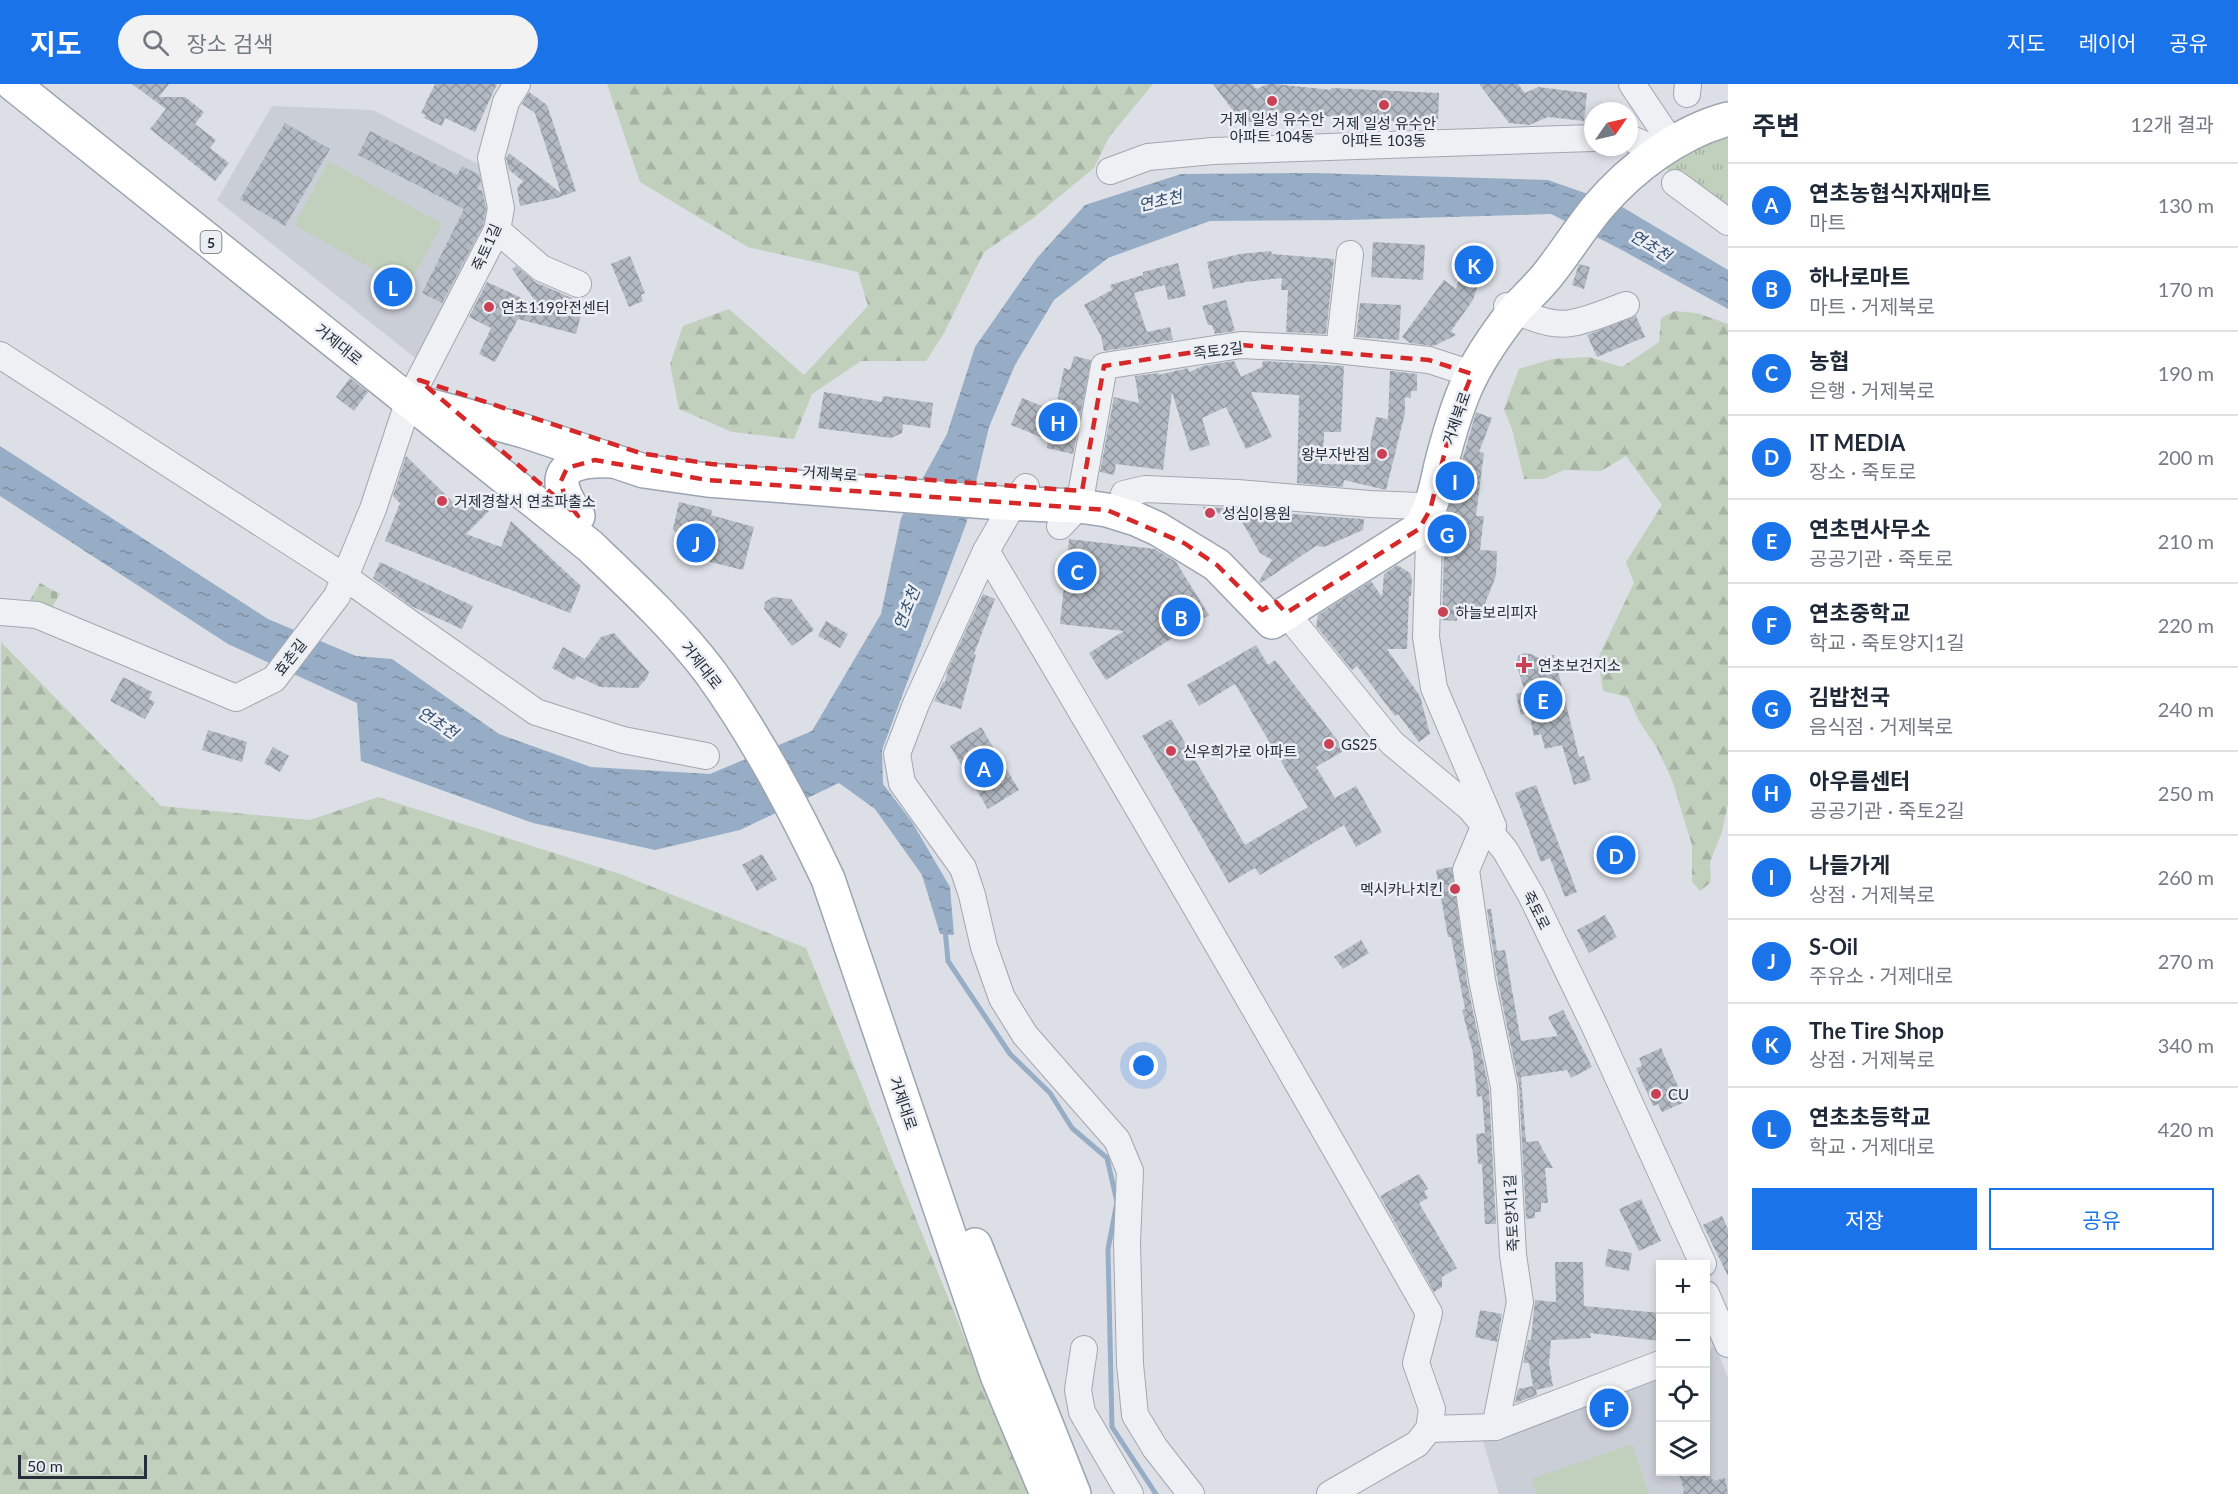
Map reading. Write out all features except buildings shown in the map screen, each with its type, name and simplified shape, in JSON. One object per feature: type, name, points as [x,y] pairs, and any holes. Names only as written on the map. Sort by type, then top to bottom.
[{"type":"main road","name":"거제대로","points":[[13,84],[414,390],[632,586],[754,722]]},
{"type":"main road","name":"거제대로","points":[[41,84],[370,345]]},
{"type":"main road","points":[[1653,143],[1692,114],[1728,105]]},
{"type":"main road","points":[[1653,143],[1728,119]]},
{"type":"main road","name":"거제북로","points":[[1274,612],[1411,536],[1419,529],[1467,372],[1480,359],[1511,308],[1545,279],[1562,245],[1653,143]]},
{"type":"main road","name":"거제북로","points":[[370,345],[414,390],[456,411],[644,471],[707,480],[887,486],[1011,495],[1074,508],[1107,510],[1136,519],[1184,543],[1217,565],[1274,612]]},
{"type":"main road","name":"거제북로","points":[[414,390],[454,394],[640,453],[887,486]]},
{"type":"main road","name":"거제대로","points":[[456,411],[643,575],[721,662],[811,825],[843,870],[902,1055],[1021,1364],[1074,1494]]},
{"type":"main road","points":[[578,516],[565,500],[562,490],[561,481],[567,468],[595,460],[614,461]]},
{"type":"main road","name":"거제북로","points":[[1074,508],[1124,494],[1155,506],[1230,554],[1274,612]]},
{"type":"main road","name":"거제대로","points":[[811,825],[997,1375],[1047,1494]]},
{"type":"street","name":"죽토1길","points":[[414,390],[497,230],[501,208],[491,158],[506,102],[517,84]]},
{"type":"street","points":[[1632,84],[1653,143]]},
{"type":"street","points":[[1644,84],[1653,143]]},
{"type":"street","points":[[1110,171],[1148,157],[1213,151],[1584,138]]},
{"type":"street","points":[[1676,183],[1728,222]]},
{"type":"street","points":[[497,230],[541,268],[578,284]]},
{"type":"street","points":[[1339,350],[1350,254]]},
{"type":"street","points":[[1511,308],[1541,320],[1570,324],[1626,305]]},
{"type":"street","name":"죽토2길","points":[[1074,508],[1104,366],[1241,345],[1339,350],[1429,360],[1467,372]]},
{"type":"street","points":[[0,355],[341,587],[536,711],[623,740],[706,756]]},
{"type":"street","name":"효촌길","points":[[0,612],[37,615],[236,698],[274,679],[341,587],[373,509],[414,390]]},
{"type":"street","points":[[1124,494],[1145,489],[1237,493],[1424,508],[1426,637],[1434,688],[1505,850]]},
{"type":"street","points":[[1011,495],[916,704],[897,754],[902,783],[963,868],[984,947],[1002,998],[1025,1035],[1117,1140],[1130,1171],[1127,1242],[1130,1364],[1135,1415],[1155,1448],[1191,1494]]},
{"type":"street","points":[[986,551],[1282,1054],[1429,1313],[1416,1363],[1432,1409],[1429,1429],[1417,1444],[1330,1494]]},
{"type":"street","name":"죽토로","points":[[1274,612],[1392,743],[1470,808],[1600,1058],[1690,1260]]},
{"type":"street","name":"죽토로","points":[[1481,833],[1505,850],[1531,895],[1595,1027],[1701,1260]]},
{"type":"street","name":"죽토양지1길","points":[[1481,833],[1466,870],[1482,980],[1504,1087],[1513,1255],[1520,1302],[1495,1427]]},
{"type":"street","points":[[1710,1279],[1728,1320]]},
{"type":"street","points":[[1710,1303],[1728,1343],[1715,1342],[1710,1344]]},
{"type":"street","points":[[1083,1349],[1078,1390],[1082,1412],[1130,1494]]},
{"type":"street","points":[[1429,1429],[1495,1427],[1656,1366]]},
{"type":"highlighted area","points":[[1241,345],[1429,360],[1472,374],[1452,424],[1430,510],[1419,529],[1286,613],[1276,602],[1262,610],[1217,565],[1184,543],[1107,510],[707,480],[595,460],[567,468],[561,481],[565,499],[578,516],[419,380],[640,453],[711,464],[1082,491],[1104,366]]},
{"type":"shaded area","points":[[272,106],[373,110],[482,166],[499,208],[424,365],[217,200]]},
{"type":"shaded area","points":[[1716,1346],[1728,1378],[1728,1494],[1499,1494],[1482,1438],[1656,1370],[1656,1476],[1710,1476],[1710,1348]]},
{"type":"green space","points":[[607,84],[1153,84],[1109,137],[1094,168],[1032,219],[984,252],[944,333],[926,361],[861,361],[812,394],[794,439],[732,432],[679,409],[670,364],[683,326],[729,309],[804,375],[868,306],[858,272],[748,247],[640,182]]},
{"type":"green space","points":[[1728,137],[1728,212],[1658,163],[1701,142]]},
{"type":"green space","points":[[329,161],[442,224],[407,288],[294,225]]},
{"type":"green space","points":[[1675,311],[1697,313],[1728,324],[1728,804],[1722,832],[1710,862],[1711,882],[1700,891],[1692,882],[1692,845],[1672,780],[1628,697],[1603,691],[1598,658],[1634,583],[1626,562],[1662,505],[1626,456],[1601,471],[1564,470],[1544,479],[1524,479],[1512,429],[1504,409],[1519,369],[1552,359],[1589,357],[1622,367],[1659,342],[1661,318]]},
{"type":"green space","points":[[40,583],[60,594],[49,612],[30,600]]},
{"type":"green space","points":[[1,642],[161,806],[310,820],[378,797],[620,874],[806,948],[1028,1494],[0,1494]]},
{"type":"green space","points":[[1632,1444],[1649,1494],[1537,1494],[1531,1479]]},
{"type":"water","name":"연초천","points":[[1313,173],[1548,180],[1619,205],[1728,270],[1728,309],[1551,214],[1347,220],[1210,221],[1108,258],[1054,300],[1015,365],[989,427],[966,524],[882,750],[883,784],[912,822],[950,887],[954,935],[940,934],[922,875],[875,809],[839,783],[740,830],[655,850],[533,823],[361,761],[357,703],[228,644],[0,496],[0,446],[268,619],[356,656],[392,659],[499,734],[591,767],[710,774],[812,731],[881,614],[901,518],[947,434],[975,347],[1037,258],[1085,205],[1181,174]]},
{"type":"waterway","points":[[945,929],[948,961],[1010,1054],[1050,1093],[1072,1128],[1107,1158],[1117,1202],[1108,1249],[1112,1427],[1156,1494]]},
{"type":"place","name":"거제 일성 유수안 아파트 104동","points":[[1272,101]]},
{"type":"place","name":"거제 일성 유수안 아파트 103동","points":[[1384,105]]},
{"type":"place","name":"The Tire Shop","points":[[1474,265]]},
{"type":"place","name":"연초초등학교","points":[[393,287]]},
{"type":"place","name":"연초119안전센터","points":[[489,307]]},
{"type":"place","name":"아우름센터","points":[[1058,422]]},
{"type":"place","name":"왕부자반점","points":[[1382,454]]},
{"type":"place","name":"나들가게","points":[[1455,481]]},
{"type":"place","name":"거제경찰서 연초파출소","points":[[442,501]]},
{"type":"place","name":"성심이용원","points":[[1210,513]]},
{"type":"place","name":"김밥천국","points":[[1447,534]]},
{"type":"place","name":"S-Oil","points":[[696,543]]},
{"type":"place","name":"농협","points":[[1077,571]]},
{"type":"place","name":"하늘보리피자","points":[[1443,612]]},
{"type":"place","name":"하나로마트","points":[[1181,617]]},
{"type":"place","name":"연초보건지소","points":[[1524,665]]},
{"type":"place","name":"연초면사무소","points":[[1543,700]]},
{"type":"place","name":"GS25","points":[[1329,744]]},
{"type":"place","name":"신우희가로 아파트","points":[[1171,751]]},
{"type":"place","name":"연초농협식자재마트","points":[[984,768]]},
{"type":"place","name":"IT MEDIA","points":[[1616,855]]},
{"type":"place","name":"멕시카나치킨","points":[[1455,889]]},
{"type":"place","name":"CU","points":[[1656,1094]]},
{"type":"place","name":"연초중학교","points":[[1609,1408]]}]
